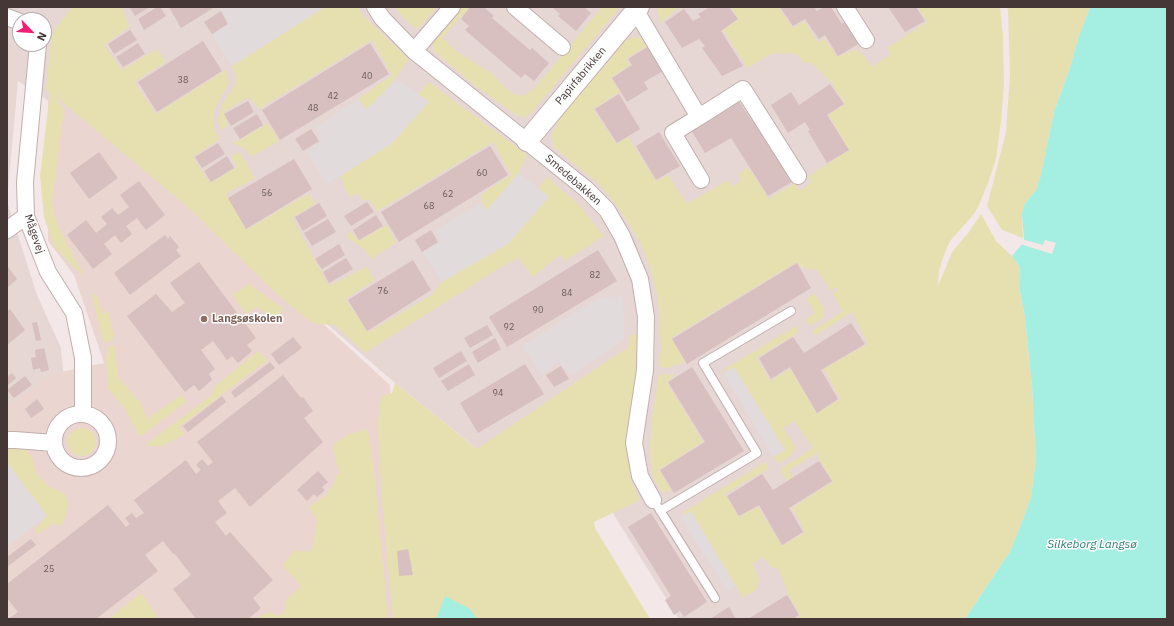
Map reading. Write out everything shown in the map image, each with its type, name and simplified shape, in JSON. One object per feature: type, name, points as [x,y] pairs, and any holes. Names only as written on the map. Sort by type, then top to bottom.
[{"type":"street","name":"Smedebakken","points":[[375,7],[382,18],[414,51],[586,189],[607,210],[622,236],[640,279],[646,317],[645,370],[634,443],[640,476],[657,506]]},
{"type":"street","points":[[414,51],[452,7]]},
{"type":"street","points":[[515,7],[562,47]]},
{"type":"street","points":[[845,7],[866,40]]},
{"type":"street","name":"Papirfabrikken","points":[[527,141],[638,9],[699,116]]},
{"type":"street","name":"Mågevej","points":[[37,52],[25,182],[26,216],[48,272],[74,313],[83,358],[83,414]]},
{"type":"street","points":[[702,180],[673,133],[743,89],[798,176]]},
{"type":"street","points":[[7,230],[26,216]]},
{"type":"street","points":[[83,414],[96,419],[102,424],[106,430],[108,444],[102,458],[96,464],[81,468],[66,464],[60,458],[54,444],[56,430],[60,425],[70,417],[83,414]]},
{"type":"street","points":[[7,440],[54,444]]},
{"type":"lane","points":[[715,598],[657,506],[757,453],[704,364],[791,311]]},
{"type":"shaded area","points":[[7,7],[973,7],[890,340],[811,619],[679,619],[597,488],[486,456],[395,383],[138,160],[18,81],[7,201]]},
{"type":"shaded area","points":[[72,7],[122,7],[129,27],[104,45],[122,70],[157,49],[166,62],[134,82],[156,114],[226,70],[229,83],[214,111],[213,128],[220,139],[193,157],[210,183],[237,167],[231,157],[238,152],[240,153],[255,178],[226,194],[246,230],[308,194],[316,203],[292,218],[329,286],[366,267],[375,280],[345,299],[369,332],[430,296],[442,282],[549,197],[538,188],[547,177],[577,203],[604,236],[565,261],[560,255],[533,277],[518,258],[498,269],[365,353],[335,325],[314,324],[280,297],[190,209],[53,94],[64,109],[52,203],[55,218],[84,276],[68,262],[54,246],[44,217],[40,176],[50,92],[46,89],[50,52],[52,52],[52,37],[54,31]]},
{"type":"shaded area","points":[[225,7],[325,7],[232,66],[212,34],[228,24],[220,10]]},
{"type":"shaded area","points":[[325,7],[358,7],[362,14],[406,57],[408,61],[391,84],[374,103],[366,109],[358,99],[392,75],[372,40],[259,109],[248,97],[224,112],[227,125],[222,131],[217,121],[222,104],[236,84],[236,76],[232,66]]},
{"type":"shaded area","points":[[394,7],[437,7],[421,26],[416,29]]},
{"type":"shaded area","points":[[461,7],[470,7],[442,38],[460,54],[490,72],[510,92],[523,96],[533,90],[602,7],[620,7],[532,112],[525,118],[515,114],[474,85],[434,51],[432,42]]},
{"type":"shaded area","points":[[657,7],[680,7],[660,23]]},
{"type":"shaded area","points":[[731,7],[778,7],[793,28],[804,21],[818,42],[825,39],[837,57],[856,49],[860,54],[861,52],[872,67],[891,54],[887,48],[927,22],[918,7],[1000,7],[1003,36],[1004,84],[996,159],[988,183],[974,214],[950,241],[939,271],[938,286],[952,252],[969,232],[981,214],[996,241],[1012,256],[1020,267],[1019,286],[1025,317],[1032,386],[1036,460],[1031,498],[1011,550],[965,619],[795,619],[801,616],[788,594],[778,569],[771,567],[763,557],[752,564],[757,572],[759,581],[756,590],[743,598],[691,512],[684,515],[682,513],[765,462],[769,468],[725,494],[739,517],[758,507],[782,546],[805,532],[792,508],[833,482],[818,457],[819,452],[789,470],[793,478],[787,481],[780,469],[813,448],[794,421],[783,428],[794,444],[795,449],[792,455],[778,464],[773,457],[784,450],[734,368],[727,371],[726,368],[796,326],[799,332],[756,358],[770,381],[790,369],[817,414],[840,399],[824,369],[868,344],[852,312],[815,336],[812,331],[843,311],[833,294],[838,289],[836,287],[831,291],[817,269],[811,270],[801,267],[797,262],[671,338],[685,362],[668,368],[659,367],[661,348],[659,309],[656,289],[641,244],[617,206],[600,185],[554,147],[551,135],[558,124],[556,122],[626,39],[639,37],[650,44],[626,59],[630,65],[611,78],[620,92],[593,109],[616,144],[628,137],[656,181],[668,175],[687,204],[728,180],[733,186],[741,181],[739,175],[748,167],[769,199],[794,183],[800,191],[811,182],[808,177],[849,150],[829,115],[845,104],[832,83],[812,63],[804,63],[798,55],[787,53],[771,54],[747,68],[723,30],[739,19]]},
{"type":"shaded area","points":[[1007,7],[1090,7],[1054,112],[1041,175],[1036,190],[1024,205],[1022,214],[1023,238],[1002,230],[987,206],[1006,132],[1010,74]]},
{"type":"shaded area","points":[[401,81],[429,102],[391,144],[327,184],[307,152],[322,141],[315,128],[358,99],[366,109],[391,84]]},
{"type":"shaded area","points":[[429,82],[527,155],[519,172],[486,211],[480,195],[511,175],[493,142],[378,211],[368,199],[364,201],[357,194],[349,197],[340,176],[391,144],[429,102],[418,94]]},
{"type":"shaded area","name":"Langsøskolen","points":[[50,92],[181,194],[390,385],[404,619],[7,619],[7,408],[51,374],[104,363],[74,275],[48,241],[48,100]]},
{"type":"shaded area","points":[[268,123],[279,141],[251,157],[245,149],[231,142],[239,141]]},
{"type":"shaded area","points":[[519,172],[549,197],[508,244],[442,282],[423,253],[442,241],[436,231],[479,204],[487,211]]},
{"type":"shaded area","points":[[7,201],[37,295],[61,348],[65,391],[7,435]]},
{"type":"shaded area","points":[[387,225],[396,243],[371,259],[364,249],[345,236],[350,232],[359,241]]},
{"type":"shaded area","points":[[249,284],[284,309],[275,319],[257,307],[246,314],[232,295]]},
{"type":"shaded area","points":[[814,293],[824,308],[823,318],[810,326],[805,321],[815,313],[806,299]]},
{"type":"shaded area","points":[[92,294],[97,296],[102,314],[107,311],[109,313],[114,340],[104,343]]},
{"type":"shaded area","points":[[623,296],[624,339],[571,375],[557,362],[542,375],[522,346],[601,298]]},
{"type":"shaded area","points":[[638,334],[629,470],[631,481],[640,500],[594,522],[595,528],[650,619],[393,619],[381,490],[378,422],[381,396],[392,393],[395,383],[477,449],[627,349],[629,345],[629,336]]},
{"type":"shaded area","points":[[115,346],[118,377],[141,403],[147,419],[181,395],[187,401],[140,437],[125,409],[108,389],[106,357],[108,347]]},
{"type":"shaded area","points":[[258,351],[268,360],[179,427],[185,434],[163,446],[147,446],[150,441],[212,395],[215,386]]},
{"type":"shaded area","points":[[734,367],[785,450],[773,457],[724,374]]},
{"type":"shaded area","points":[[675,374],[667,383],[703,442],[659,470],[671,490],[665,492],[661,491],[654,479],[651,469],[650,445],[652,417],[659,375]]},
{"type":"shaded area","points":[[82,428],[92,432],[96,442],[92,452],[82,456],[72,452],[68,442],[72,432]]},
{"type":"shaded area","points":[[367,429],[374,470],[388,619],[258,619],[261,615],[270,612],[279,615],[284,612],[286,605],[284,602],[301,586],[282,565],[296,550],[303,552],[309,551],[312,548],[317,521],[308,507],[323,498],[332,487],[336,476],[340,472],[336,464],[333,445],[349,434]]},
{"type":"shaded area","points":[[25,448],[32,458],[36,473],[49,487],[64,493],[69,504],[63,523],[60,526],[54,523],[37,535],[35,529],[47,516],[7,463],[7,450]]},
{"type":"shaded area","points":[[7,463],[47,516],[7,546]]},
{"type":"shaded area","points":[[691,511],[735,586],[727,591],[681,517]]},
{"type":"shaded area","points":[[141,593],[159,619],[109,619]]},
{"type":"water","name":"Silkeborg Langsø","points":[[1090,7],[1167,7],[1167,619],[965,619],[1011,550],[1031,498],[1036,460],[1032,386],[1025,317],[1019,286],[1020,267],[1012,256],[1022,244],[1024,239],[1022,214],[1024,205],[1036,190],[1041,175],[1054,112]]},
{"type":"water","points":[[445,596],[470,609],[477,619],[436,619]]},
{"type":"pier","points":[[1022,239],[1043,245],[1045,240],[1056,243],[1052,254],[1020,244]]},
{"type":"building","points":[[129,7],[150,7],[135,16]]},
{"type":"building","points":[[157,7],[160,7],[166,16],[144,30],[138,19]]},
{"type":"building","points":[[169,7],[215,7],[181,28]]},
{"type":"building","points":[[470,7],[484,7],[494,16],[492,18],[530,50],[532,48],[549,63],[534,81],[525,74],[521,78],[465,30],[469,26],[461,19]]},
{"type":"building","points":[[552,7],[584,7],[591,13],[576,31],[558,16],[560,14]]},
{"type":"building","points":[[710,7],[729,7],[738,19],[721,31],[743,66],[722,76],[702,48],[705,46],[699,39],[682,48],[665,22],[684,9],[693,21],[701,17],[698,14]]},
{"type":"building","points":[[780,7],[814,7],[817,11],[824,7],[831,7],[842,24],[848,19],[860,43],[838,56],[825,35],[819,39],[805,19],[793,26]]},
{"type":"building","points":[[888,7],[916,7],[925,21],[905,32]]},
{"type":"building","points":[[221,11],[228,24],[212,34],[204,22]]},
{"type":"building","points":[[130,30],[137,40],[114,54],[108,44]]},
{"type":"building","points":[[203,41],[222,71],[157,112],[138,82]]},
{"type":"building","points":[[138,43],[145,54],[123,67],[116,57]]},
{"type":"building","points":[[370,43],[389,74],[280,140],[262,110]]},
{"type":"building","points":[[649,46],[665,70],[644,82],[648,89],[627,102],[612,78],[632,65],[628,59]]},
{"type":"building","points":[[830,84],[844,104],[827,115],[849,150],[827,163],[808,131],[810,130],[805,122],[788,133],[771,105],[791,92],[799,105]]},
{"type":"building","points":[[619,94],[640,129],[617,143],[595,109]]},
{"type":"building","points":[[738,100],[752,121],[754,120],[792,182],[768,196],[731,138],[705,153],[691,130]]},
{"type":"building","points":[[248,101],[254,112],[231,126],[224,114]]},
{"type":"building","points":[[257,114],[263,125],[240,139],[233,128]]},
{"type":"building","points":[[311,129],[319,141],[303,151],[295,139]]},
{"type":"building","points":[[659,132],[680,166],[656,180],[636,146]]},
{"type":"building","points":[[218,143],[225,154],[202,168],[195,157]]},
{"type":"building","points":[[490,146],[508,175],[399,242],[381,212]]},
{"type":"building","points":[[99,152],[118,178],[89,199],[70,173]]},
{"type":"building","points":[[227,156],[234,168],[211,182],[204,171]]},
{"type":"building","points":[[294,159],[312,189],[246,229],[228,198]]},
{"type":"building","points":[[139,181],[165,215],[146,230],[137,218],[126,226],[132,234],[121,243],[115,235],[104,244],[112,254],[93,269],[67,235],[86,220],[96,233],[107,224],[101,217],[112,208],[118,215],[129,207],[120,195]]},
{"type":"building","points":[[367,202],[374,212],[351,226],[344,216]]},
{"type":"building","points":[[319,203],[327,216],[303,231],[295,217]]},
{"type":"building","points":[[376,215],[383,226],[359,240],[353,230]]},
{"type":"building","points":[[328,219],[336,232],[312,246],[304,233]]},
{"type":"building","points":[[431,230],[438,242],[422,252],[415,240]]},
{"type":"building","points":[[165,235],[168,239],[170,236],[179,247],[176,250],[181,256],[130,295],[114,273]]},
{"type":"building","points":[[339,244],[345,255],[322,269],[315,259]]},
{"type":"building","points":[[598,250],[617,281],[507,347],[489,317]]},
{"type":"building","points":[[346,258],[353,269],[329,283],[323,272]]},
{"type":"building","points":[[413,260],[431,290],[367,331],[348,300]]},
{"type":"building","points":[[199,262],[256,338],[247,345],[252,351],[238,363],[232,356],[227,360],[213,341],[201,350],[215,369],[209,374],[212,380],[199,391],[194,385],[185,392],[127,316],[156,294],[172,312],[185,303],[170,283]]},
{"type":"building","points":[[797,263],[811,288],[687,364],[672,339]]},
{"type":"building","points":[[8,267],[17,279],[8,287],[7,285]]},
{"type":"building","points":[[10,309],[25,330],[7,345],[7,311]]},
{"type":"building","points":[[37,322],[41,340],[36,341],[32,323]]},
{"type":"building","points":[[851,323],[865,344],[821,370],[838,399],[817,413],[790,367],[771,379],[759,358],[793,337],[804,353]]},
{"type":"building","points":[[487,325],[493,335],[470,348],[464,338]]},
{"type":"building","points":[[293,337],[302,348],[279,365],[271,354]]},
{"type":"building","points":[[495,338],[501,349],[478,363],[472,352]]},
{"type":"building","points":[[44,348],[49,370],[41,372],[40,368],[33,370],[31,358],[36,357],[35,350]]},
{"type":"building","points":[[461,351],[467,361],[439,378],[433,368]]},
{"type":"building","points":[[270,362],[275,368],[235,398],[231,392]]},
{"type":"building","points":[[469,364],[475,375],[448,391],[441,381]]},
{"type":"building","points":[[525,364],[544,394],[478,433],[460,403]]},
{"type":"building","points":[[561,366],[569,379],[554,387],[546,375]]},
{"type":"building","points":[[692,367],[744,451],[674,493],[660,470],[705,442],[668,382]]},
{"type":"building","points":[[12,373],[16,378],[7,386],[7,377]]},
{"type":"building","points":[[283,375],[301,398],[303,397],[313,411],[304,418],[323,442],[250,507],[235,488],[218,501],[227,513],[215,522],[226,536],[230,532],[273,580],[253,598],[261,608],[248,619],[196,619],[173,589],[191,575],[163,541],[145,555],[158,571],[96,619],[8,619],[18,612],[7,598],[7,584],[108,505],[126,527],[130,524],[125,518],[132,513],[136,518],[144,513],[134,500],[186,460],[196,474],[201,470],[196,465],[202,459],[208,466],[213,462],[197,442]]},
{"type":"building","points":[[25,376],[32,385],[14,398],[7,390]]},
{"type":"building","points":[[222,396],[226,402],[188,432],[183,426]]},
{"type":"building","points":[[37,399],[44,409],[31,418],[25,409]]},
{"type":"building","points":[[819,461],[832,481],[789,508],[803,532],[782,545],[759,505],[739,516],[727,496],[762,474],[773,490]]},
{"type":"building","points":[[318,471],[328,482],[322,487],[325,490],[317,497],[314,494],[307,501],[297,490]]},
{"type":"building","points":[[651,513],[707,602],[684,617],[680,611],[674,615],[665,600],[671,596],[628,527]]},
{"type":"building","points":[[31,539],[36,545],[7,567],[7,557]]},
{"type":"building","points":[[408,549],[413,575],[399,576],[397,551]]},
{"type":"building","points":[[787,595],[799,615],[793,619],[748,619]]},
{"type":"building","points":[[729,607],[736,619],[710,619]]},
{"type":"place","name":"Langsøskolen","points":[[204,319]]}]
